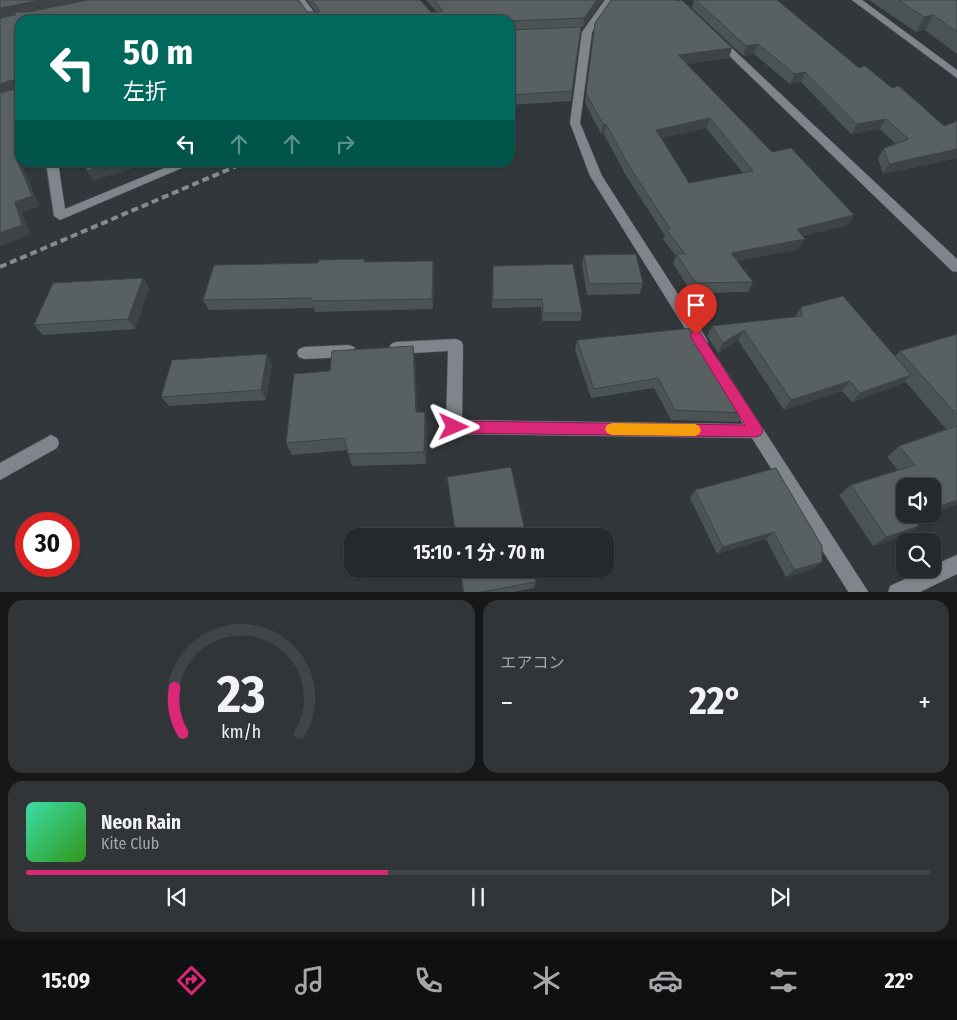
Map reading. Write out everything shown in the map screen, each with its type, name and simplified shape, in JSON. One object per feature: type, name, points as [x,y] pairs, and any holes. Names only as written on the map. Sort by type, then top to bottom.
[{"type":"street","points":[[300,0],[312,15]]},
{"type":"street","points":[[609,0],[582,33],[575,123],[596,176],[756,431],[860,592]]},
{"type":"street","points":[[856,0],[957,75]]},
{"type":"street","points":[[712,34],[957,267]]},
{"type":"street","points":[[53,167],[60,216],[179,167]]},
{"type":"street","points":[[380,349],[456,345],[454,427],[756,431]]},
{"type":"street","points":[[304,353],[361,350]]},
{"type":"street","points":[[0,472],[51,444]]},
{"type":"street","points":[[897,592],[957,564]]},
{"type":"building","points":[[0,0],[42,0],[0,8]]},
{"type":"building","points":[[88,0],[299,0],[307,12],[318,12],[320,11],[312,0],[420,0],[431,12],[442,12],[434,0],[597,0],[584,18],[515,21],[515,15],[15,15],[16,12],[28,12]]},
{"type":"building","points":[[611,0],[682,0],[732,48],[678,55],[772,152],[791,148],[854,215],[797,229],[805,239],[731,253],[753,282],[696,283],[676,254],[685,254],[667,230],[670,229],[628,164],[606,124],[603,124],[586,93],[595,23]],"holes":[[[710,118],[753,171],[689,183],[656,130]]]},
{"type":"building","points":[[696,0],[777,0],[859,68],[865,66],[892,88],[899,86],[944,126],[957,121],[957,149],[889,164],[884,148],[909,139],[886,119],[857,124],[805,72],[795,74],[758,44],[746,46]]},
{"type":"building","points":[[898,0],[957,0],[957,32],[933,15],[924,17]]},
{"type":"building","points":[[15,15],[15,81],[13,80],[0,84],[0,18]]},
{"type":"building","points":[[581,27],[572,91],[515,95],[515,30]]},
{"type":"building","points":[[15,89],[15,167],[20,167],[32,196],[15,202],[22,225],[0,233],[0,93]]},
{"type":"building","points":[[86,167],[99,167],[87,171]]},
{"type":"building","points":[[636,254],[643,283],[589,284],[584,255]]},
{"type":"building","points":[[365,259],[364,262],[433,261],[432,299],[312,301],[312,298],[203,300],[214,265],[318,263],[319,260]]},
{"type":"building","points":[[573,264],[582,313],[543,313],[542,299],[493,300],[493,266]]},
{"type":"building","points":[[143,278],[128,319],[34,325],[53,283]]},
{"type":"building","points":[[843,296],[911,375],[860,393],[850,381],[791,400],[744,330],[723,343],[712,326],[802,316],[801,307]]},
{"type":"building","points":[[693,328],[744,413],[675,410],[658,378],[594,389],[577,340]]},
{"type":"building","points":[[957,334],[957,415],[900,351]]},
{"type":"building","points":[[413,346],[416,412],[425,412],[424,452],[348,454],[344,438],[286,443],[294,374],[330,371],[332,351]]},
{"type":"building","points":[[267,354],[261,390],[161,397],[172,360]]},
{"type":"building","points":[[957,426],[957,500],[941,506],[941,478],[896,478],[896,523],[917,523],[919,526],[886,537],[851,485],[915,465],[899,446]]},
{"type":"building","points":[[511,467],[524,528],[455,528],[447,477]]},
{"type":"building","points":[[776,468],[822,546],[822,562],[794,570],[774,532],[723,547],[695,490]]},
{"type":"building","points":[[462,578],[535,578],[536,582],[481,592],[464,592]]},
{"type":"railway","points":[[0,267],[234,167]]},
{"type":"slow traffic","points":[[612,429],[695,430]]},
{"type":"route","points":[[454,427],[756,431],[696,335]]}]
